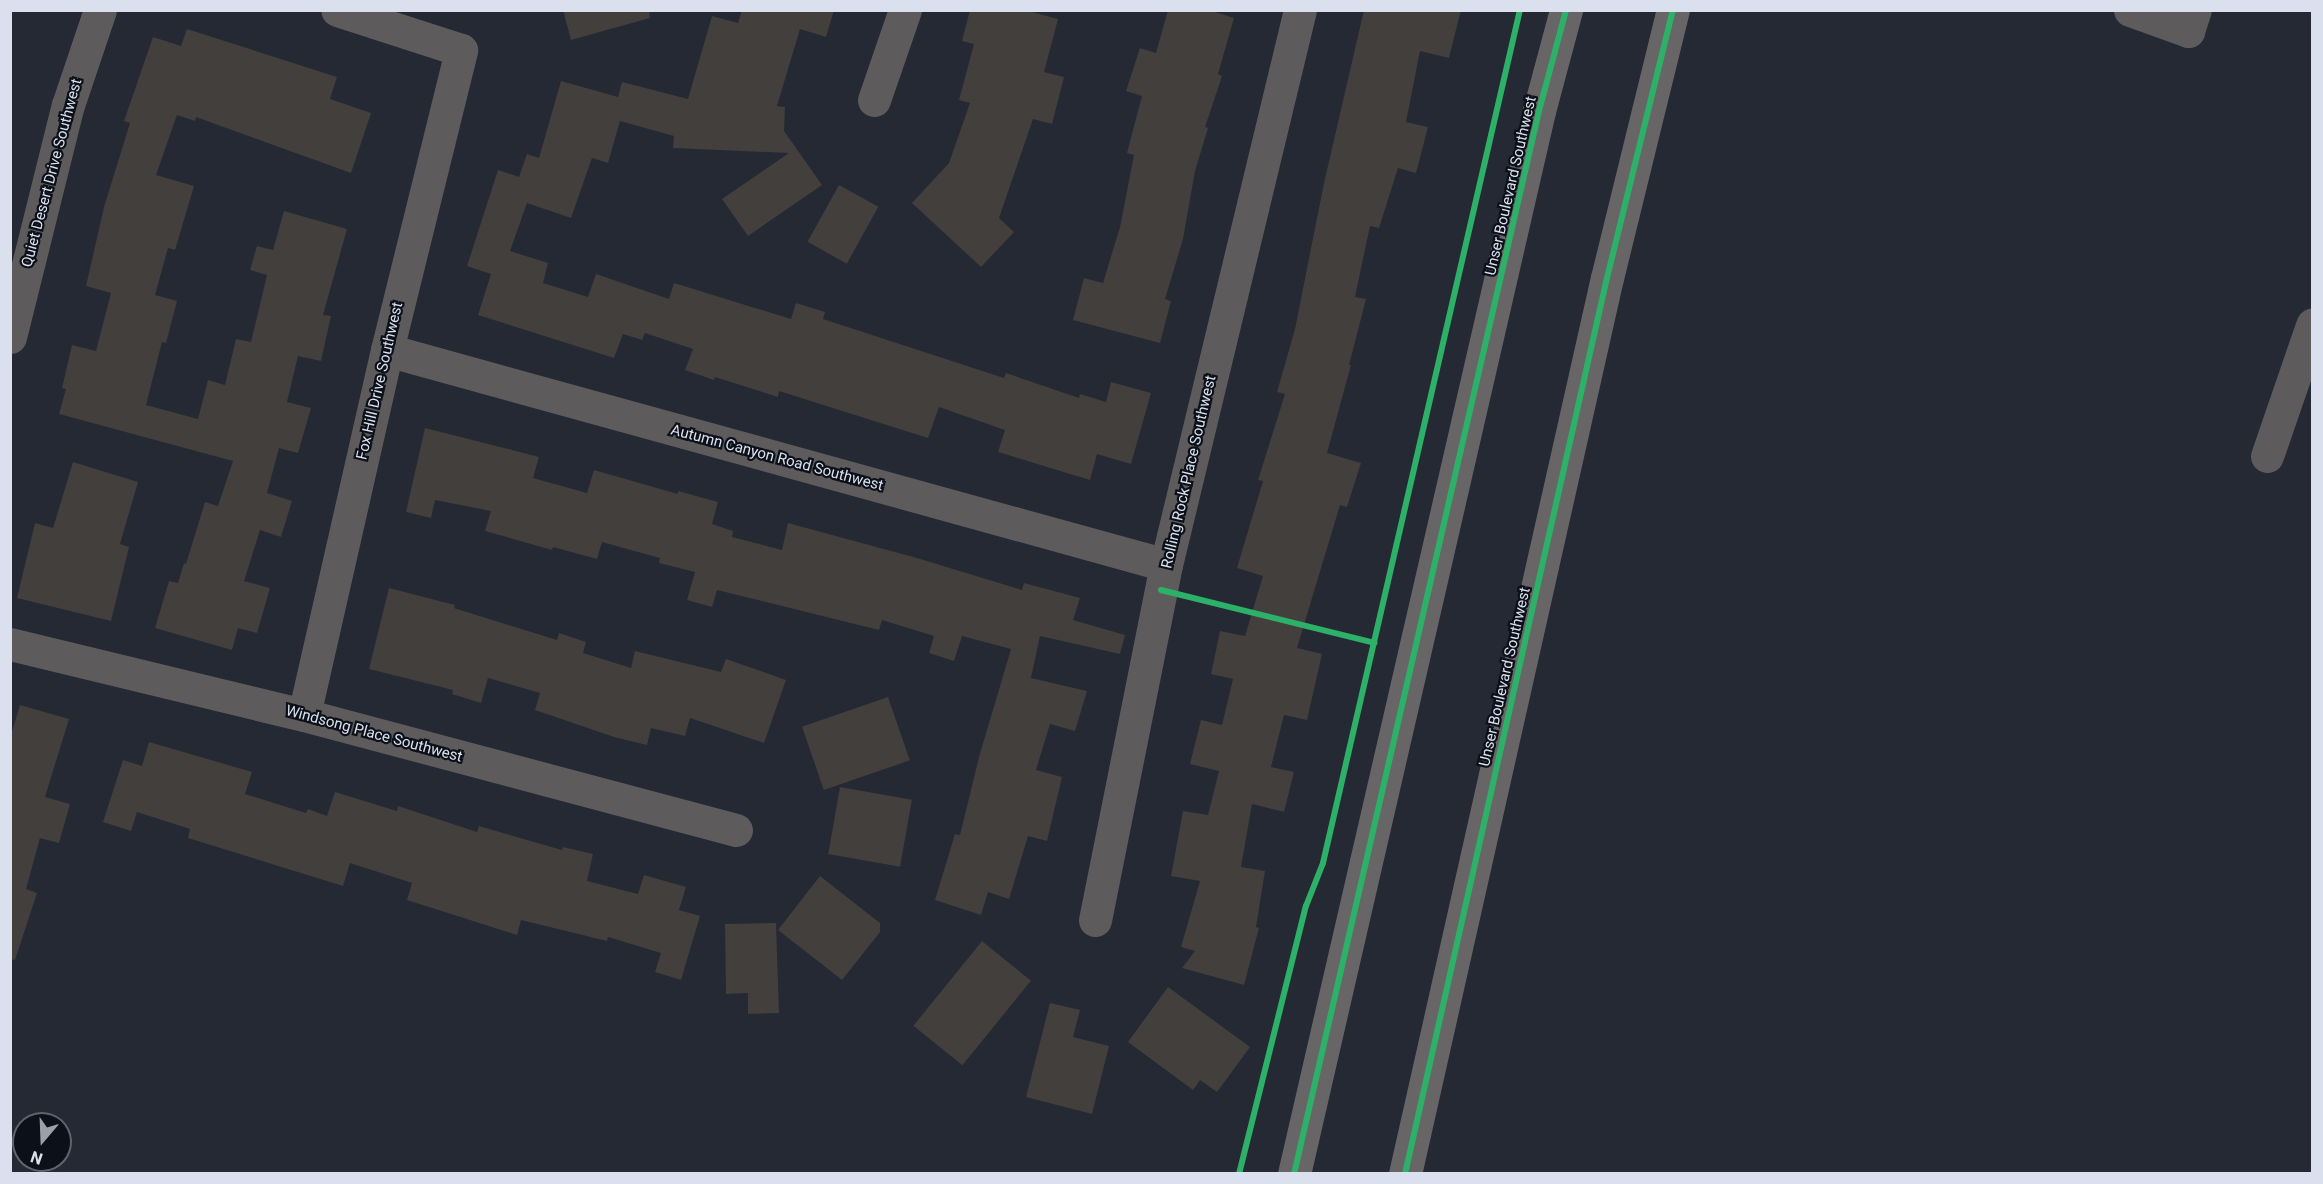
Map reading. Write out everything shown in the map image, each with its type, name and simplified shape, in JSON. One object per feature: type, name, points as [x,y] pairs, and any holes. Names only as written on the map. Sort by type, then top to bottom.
[{"type":"main road","name":"Unser Boulevard Southwest","points":[[1294,1173],[1539,111],[1566,10]]},
{"type":"main road","name":"Unser Boulevard Southwest","points":[[1405,1173],[1604,290],[1673,10]]},
{"type":"street","name":"Quiet Desert Drive Southwest","points":[[10,337],[17,277],[68,105],[100,10]]},
{"type":"street","name":"Fox Hill Drive Southwest","points":[[304,714],[387,350],[461,50],[337,10]]},
{"type":"street","points":[[874,100],[905,10]]},
{"type":"street","points":[[2130,10],[2188,31],[2195,10]]},
{"type":"street","name":"Rolling Rock Place Southwest","points":[[1095,920],[1167,565],[1298,19]]},
{"type":"street","points":[[2266,456],[2313,325]]},
{"type":"street","name":"Autumn Canyon Road Southwest","points":[[387,350],[1167,565]]},
{"type":"street","name":"Windsong Place Southwest","points":[[10,644],[304,714],[736,830]]},
{"type":"building","points":[[563,10],[649,10],[650,18],[571,40]]},
{"type":"building","points":[[742,10],[834,10],[826,37],[800,29],[777,106],[785,107],[784,131],[822,185],[748,236],[722,199],[789,153],[673,148],[674,136],[620,121],[608,163],[592,158],[571,218],[527,203],[510,251],[548,263],[543,283],[588,297],[596,274],[669,299],[674,283],[791,319],[796,303],[825,312],[823,319],[1004,378],[1006,373],[1079,398],[1080,394],[1106,402],[1111,382],[1151,393],[1131,464],[1097,454],[1090,480],[998,452],[1005,430],[939,407],[928,438],[779,391],[778,397],[685,370],[693,349],[645,333],[642,340],[623,334],[614,358],[478,315],[491,274],[467,266],[498,170],[519,177],[527,154],[539,158],[561,81],[618,97],[622,82],[688,99],[712,16],[738,23]]},
{"type":"building","points":[[970,10],[1024,10],[1058,19],[1044,72],[1064,77],[1052,124],[1033,119],[999,218],[1014,232],[981,267],[912,203],[949,163],[970,103],[959,100],[974,44],[962,41]]},
{"type":"building","points":[[1168,10],[1208,10],[1234,18],[1218,74],[1222,76],[1205,127],[1208,128],[1195,171],[1183,239],[1165,299],[1171,301],[1160,343],[1073,320],[1084,278],[1103,283],[1120,227],[1134,155],[1127,153],[1142,96],[1126,91],[1140,48],[1156,53]]},
{"type":"building","points":[[1364,10],[1461,10],[1449,58],[1420,51],[1406,122],[1428,127],[1416,173],[1398,168],[1379,228],[1370,226],[1355,297],[1366,299],[1327,453],[1361,463],[1347,507],[1340,505],[1297,648],[1322,654],[1307,720],[1284,715],[1271,767],[1294,772],[1284,812],[1252,804],[1241,867],[1265,871],[1256,927],[1259,928],[1244,985],[1182,968],[1195,951],[1181,947],[1200,881],[1171,876],[1183,811],[1208,815],[1219,771],[1190,764],[1201,720],[1222,725],[1233,679],[1211,674],[1220,631],[1245,636],[1263,576],[1237,568],[1263,481],[1258,480],[1285,394],[1277,392],[1295,329],[1324,183]]},
{"type":"building","points":[[187,29],[337,77],[330,99],[371,113],[351,173],[196,117],[195,121],[177,115],[156,175],[194,186],[175,250],[168,248],[155,295],[177,301],[166,343],[162,342],[146,405],[198,419],[208,380],[225,385],[236,339],[251,342],[267,275],[250,270],[257,246],[273,250],[284,211],[347,229],[323,315],[331,316],[321,361],[298,356],[287,402],[311,408],[298,453],[279,448],[267,493],[292,501],[281,537],[260,530],[244,581],[270,588],[257,633],[238,628],[232,650],[155,628],[169,581],[178,583],[184,563],[186,564],[205,502],[218,506],[233,461],[59,414],[66,389],[62,388],[72,345],[96,351],[111,293],[86,286],[104,207],[130,123],[124,121],[153,37],[181,46]]},
{"type":"building","points":[[839,185],[878,207],[847,264],[807,242]]},
{"type":"building","points":[[425,428],[539,457],[533,478],[587,493],[594,470],[678,494],[678,491],[718,502],[712,524],[733,531],[732,537],[782,550],[788,523],[917,558],[1022,590],[1024,583],[1080,598],[1073,620],[1125,635],[1120,654],[1040,636],[1031,678],[1087,691],[1075,731],[1050,724],[1036,770],[1062,777],[1047,841],[1028,836],[1009,899],[988,892],[981,915],[935,900],[955,834],[960,835],[979,757],[1011,649],[962,636],[954,661],[929,653],[934,636],[882,620],[879,630],[717,590],[712,607],[687,600],[695,572],[659,563],[660,558],[602,542],[597,559],[553,547],[552,550],[485,531],[491,511],[435,500],[431,518],[406,512]]},
{"type":"building","points":[[73,462],[138,482],[120,544],[129,547],[111,621],[17,598],[35,523],[53,528]]},
{"type":"building","points":[[389,588],[455,605],[454,608],[557,640],[559,633],[586,642],[583,653],[631,668],[635,651],[721,672],[726,659],[786,680],[764,743],[690,718],[685,736],[651,728],[647,745],[614,737],[535,710],[540,693],[488,678],[481,703],[452,694],[453,690],[369,669]]},
{"type":"building","points":[[888,697],[910,760],[824,790],[802,727]]},
{"type":"building","points":[[20,705],[69,719],[45,797],[70,804],[59,843],[40,838],[26,889],[37,893],[15,960],[10,959],[10,738]]},
{"type":"building","points":[[149,742],[252,772],[245,794],[306,813],[308,809],[327,816],[335,792],[397,811],[398,806],[477,832],[479,826],[562,850],[563,847],[593,854],[587,881],[638,894],[644,875],[686,887],[679,910],[700,916],[681,980],[655,972],[661,953],[608,937],[607,941],[521,920],[517,935],[407,900],[412,883],[350,863],[343,886],[188,838],[190,829],[137,812],[131,831],[103,822],[123,760],[142,766]]},
{"type":"building","points":[[840,787],[912,800],[900,867],[828,854]]},
{"type":"building","points":[[820,876],[880,923],[880,932],[842,980],[778,930]]},
{"type":"building","points":[[776,923],[779,1013],[748,1014],[748,993],[726,994],[725,924]]},
{"type":"building","points":[[982,941],[1031,981],[962,1065],[913,1026]]},
{"type":"building","points":[[1168,987],[1250,1047],[1217,1092],[1200,1080],[1193,1090],[1128,1042]]},
{"type":"building","points":[[1050,1003],[1080,1010],[1073,1037],[1109,1046],[1092,1114],[1026,1097]]},
{"type":"cycle path","points":[[1239,1174],[1306,906],[1323,863],[1520,10]]},
{"type":"cycle path","points":[[1294,1174],[1539,111],[1566,10]]},
{"type":"cycle path","points":[[1405,1174],[1607,278],[1673,10]]},
{"type":"cycle path","points":[[1161,590],[1375,643]]}]
